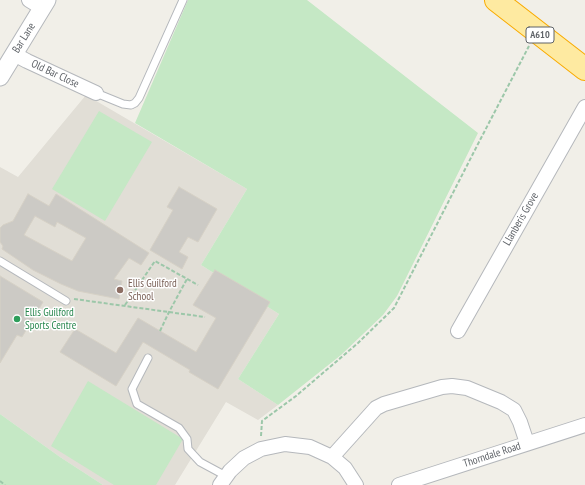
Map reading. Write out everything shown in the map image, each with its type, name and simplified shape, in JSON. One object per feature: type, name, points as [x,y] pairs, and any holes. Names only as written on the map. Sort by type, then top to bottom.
[{"type":"highway","name":"A610","points":[[496,0],[585,69]]},
{"type":"street","name":"Bar Lane","points":[[0,77],[14,54],[39,3]]},
{"type":"street","name":"Old Bar Close","points":[[14,54],[96,93]]},
{"type":"street","name":"Llanberis Grove","points":[[458,331],[585,107]]},
{"type":"street","points":[[332,457],[376,408],[397,400],[447,387],[466,388],[501,402],[514,410],[527,443]]},
{"type":"street","name":"Thorndale Road","points":[[399,485],[527,443],[585,426]]},
{"type":"street","points":[[223,481],[230,471],[244,458],[261,449],[285,444],[310,447],[332,457],[345,468],[356,485]]},
{"type":"lane","points":[[96,93],[123,104],[131,105],[135,103],[139,98],[183,0]]},
{"type":"lane","points":[[0,261],[66,301]]},
{"type":"lane","points":[[148,358],[132,389],[137,404],[179,428],[187,439],[188,449],[200,462],[223,481]]},
{"type":"path","points":[[261,449],[262,421],[296,396],[358,343],[394,308],[529,46]]},
{"type":"path","points":[[125,306],[155,261],[198,285]]},
{"type":"path","points":[[160,331],[187,279]]},
{"type":"path","points":[[66,301],[76,299],[206,317]]},
{"type":"path","points":[[0,481],[5,485]]},
{"type":"shaded area","name":"Ellis Guilford School","points":[[86,95],[247,189],[201,265],[279,314],[238,379],[278,405],[258,420],[226,402],[175,485],[103,485],[60,457],[0,414],[0,167],[18,177]]},
{"type":"green space","points":[[188,0],[307,0],[478,133],[397,296],[383,315],[341,355],[278,405],[238,379],[279,314],[201,265],[247,189],[135,123]]},
{"type":"green space","points":[[99,111],[152,142],[105,221],[52,189]]},
{"type":"green space","points":[[88,381],[183,439],[156,485],[114,485],[51,446]]},
{"type":"green space","points":[[0,414],[60,457],[103,485],[0,485]]},
{"type":"building","points":[[179,187],[217,209],[198,242],[188,237],[179,252],[188,257],[182,269],[150,250],[173,210],[167,207]]},
{"type":"building","points":[[28,194],[49,206],[56,194],[149,253],[141,265],[129,258],[114,279],[122,281],[119,299],[78,291],[33,270],[2,249],[3,246],[0,242],[0,228],[3,225],[13,221]],"holes":[[[35,216],[55,227],[57,222],[86,238],[72,261],[24,235]]]},
{"type":"building","points":[[215,270],[270,302],[218,389],[189,372],[190,370],[143,342],[116,386],[60,352],[75,329],[116,353],[138,318],[196,352],[216,318],[193,305]]},
{"type":"building","name":"Ellis Guilford Sports Centre","points":[[0,276],[43,302],[22,337],[17,335],[0,363]]},
{"type":"place","name":"Ellis Guilford School","points":[[120,290]]},
{"type":"place","name":"Ellis Guilford Sports Centre","points":[[17,319]]}]
